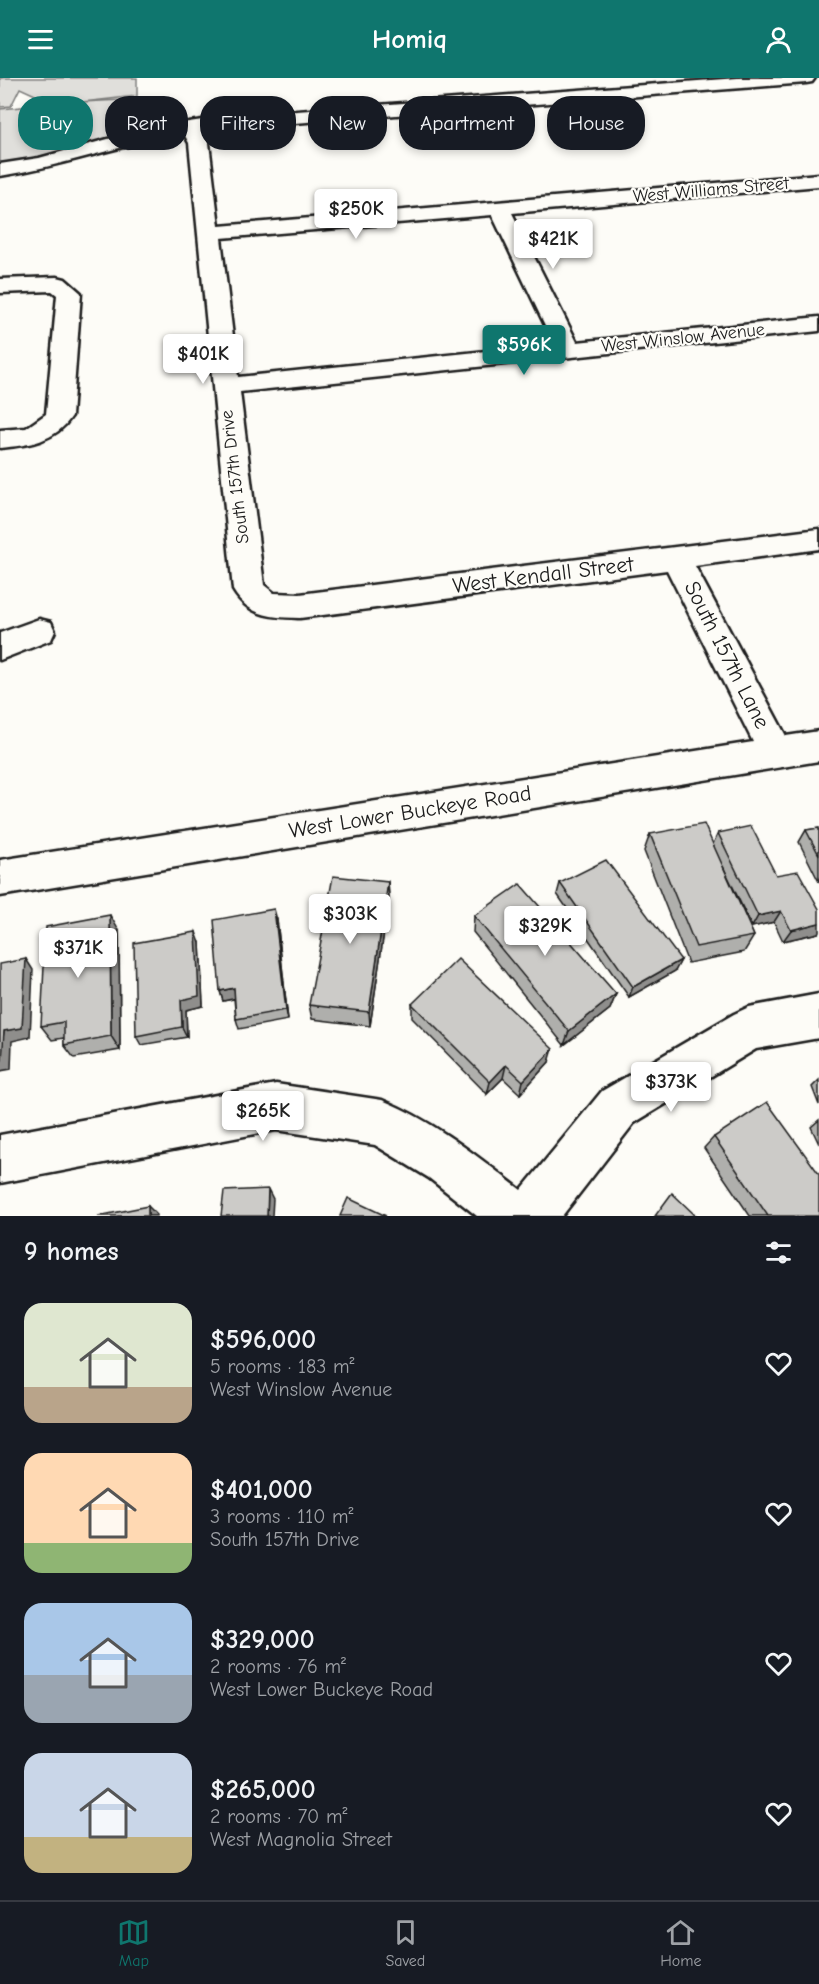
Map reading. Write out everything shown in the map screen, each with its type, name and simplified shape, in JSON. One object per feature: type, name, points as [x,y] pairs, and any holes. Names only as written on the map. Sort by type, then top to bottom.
[{"type":"street","points":[[535,99],[806,78]]},
{"type":"street","points":[[463,87],[467,96]]},
{"type":"street","points":[[0,170],[50,162],[148,134],[230,122],[399,109]]},
{"type":"street","name":"South 157th Drive","points":[[190,128],[199,143],[249,590],[267,605]]},
{"type":"street","name":"West Williams Street","points":[[208,233],[819,180]]},
{"type":"street","points":[[499,208],[569,350]]},
{"type":"street","points":[[0,286],[57,284],[69,293],[59,416],[49,429],[28,436],[0,439]]},
{"type":"street","name":"West Winslow Avenue","points":[[225,386],[819,324]]},
{"type":"street","name":"West Kendall Street","points":[[267,605],[300,606],[819,539]]},
{"type":"street","name":"South 157th Lane","points":[[676,558],[777,753]]},
{"type":"street","points":[[0,647],[39,631]]},
{"type":"street","name":"West Lower Buckeye Road","points":[[0,878],[819,746]]},
{"type":"street","points":[[531,1216],[618,1107],[749,1029],[819,1016]]},
{"type":"street","points":[[0,1160],[276,1107],[382,1123],[446,1161],[515,1216]]},
{"type":"shaded area","points":[[0,78],[137,78],[137,96],[105,96],[105,99],[93,101],[93,96],[38,96],[20,88],[11,106],[0,107]]},
{"type":"shaded area","points":[[93,101],[105,101],[105,140],[93,143]]},
{"type":"shaded area","points":[[18,107],[18,150],[61,150],[61,153],[0,163],[0,109]]},
{"type":"building","points":[[704,824],[754,936],[696,947],[650,834]]},
{"type":"building","points":[[751,826],[776,875],[798,871],[819,909],[819,923],[791,930],[781,911],[758,916],[718,833]]},
{"type":"building","points":[[819,828],[819,855],[806,830]]},
{"type":"building","points":[[606,860],[681,960],[633,987],[560,883]]},
{"type":"building","points":[[333,876],[388,882],[369,1012],[309,1005]]},
{"type":"building","points":[[520,884],[616,994],[569,1031],[474,916]]},
{"type":"building","points":[[274,909],[286,1010],[236,1019],[234,988],[220,991],[214,920]]},
{"type":"building","points":[[110,915],[111,1036],[64,1045],[64,1022],[41,1026],[46,927]]},
{"type":"building","points":[[196,932],[199,996],[181,1000],[182,1027],[136,1036],[134,943]]},
{"type":"building","points":[[26,959],[22,1028],[4,1031],[2,1060],[0,1060],[0,964]]},
{"type":"building","points":[[458,959],[553,1049],[523,1081],[506,1065],[490,1082],[412,1004]]},
{"type":"building","points":[[767,1102],[819,1174],[819,1216],[768,1216],[714,1137]]},
{"type":"building","points":[[268,1189],[267,1216],[221,1216],[224,1191]]},
{"type":"building","points":[[672,1193],[696,1216],[655,1216]]},
{"type":"building","points":[[348,1198],[386,1216],[340,1216]]},
{"type":"building","points":[[148,1206],[148,1216],[98,1216]]}]
